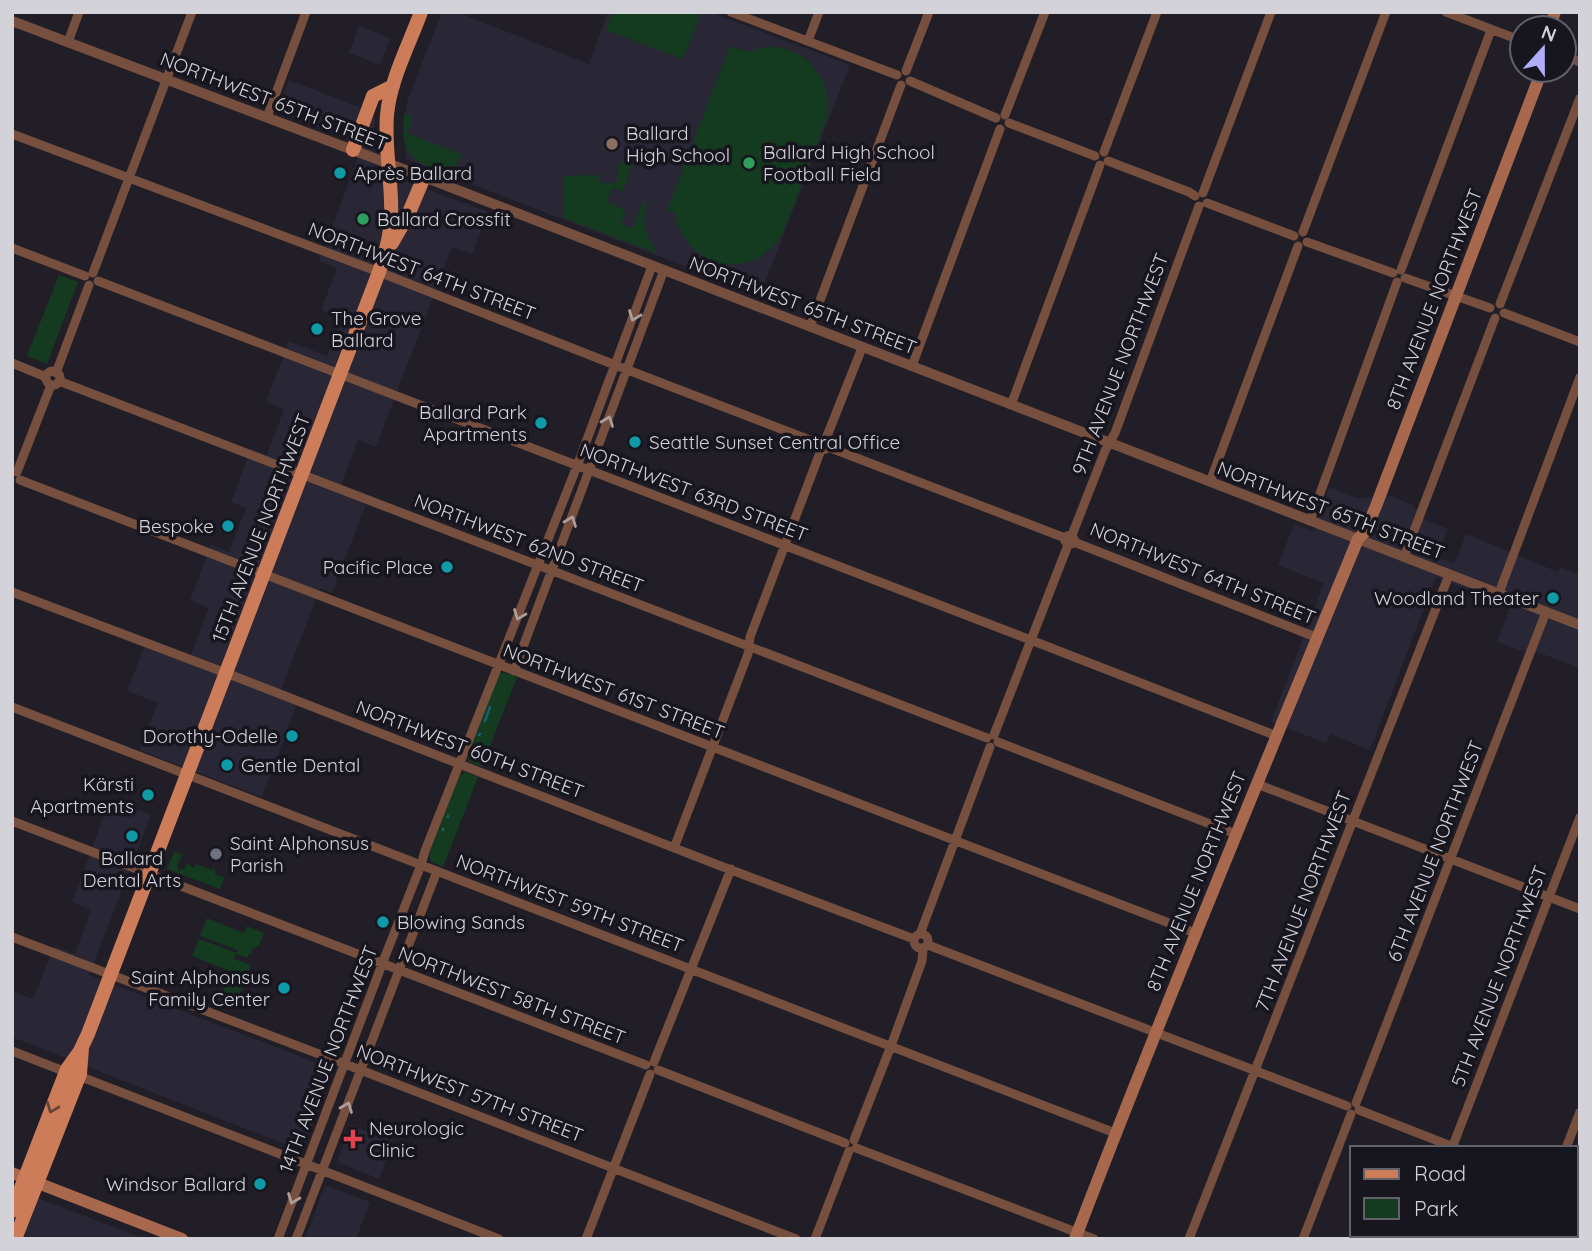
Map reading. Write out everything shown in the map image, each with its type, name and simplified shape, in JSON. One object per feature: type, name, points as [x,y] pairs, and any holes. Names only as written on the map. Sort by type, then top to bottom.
[{"type":"main road","name":"15TH AVENUE NORTHWEST","points":[[12,1211],[72,1074],[70,1063],[82,1048],[150,874],[381,266],[389,238],[391,217],[387,114],[393,86],[421,12]]},
{"type":"main road","name":"8TH AVENUE NORTHWEST","points":[[1076,1236],[1195,933],[1358,540],[1365,532],[1376,506],[1528,84]]},
{"type":"main road","name":"8TH AVENUE NORTHWEST","points":[[1452,295],[1536,84]]},
{"type":"main road","points":[[354,150],[373,96],[393,86]]},
{"type":"main road","points":[[381,266],[408,215],[424,177]]},
{"type":"main road","name":"15TH AVENUE NORTHWEST","points":[[15,1239],[25,1178]]},
{"type":"main road","points":[[25,1178],[182,1239]]},
{"type":"street","points":[[68,42],[79,12]]},
{"type":"street","points":[[14,479],[192,12]]},
{"type":"street","points":[[267,117],[306,12]]},
{"type":"street","points":[[731,12],[904,78],[1102,159],[1208,198],[1203,204],[1452,295],[1498,309],[1580,342]]},
{"type":"street","points":[[808,41],[819,12]]},
{"type":"street","points":[[810,327],[929,12]]},
{"type":"street","points":[[912,366],[1000,129],[995,124],[1004,119],[1045,12]]},
{"type":"street","points":[[1011,405],[1157,12]]},
{"type":"street","points":[[1199,194],[1272,12]]},
{"type":"street","points":[[1210,482],[1386,12]]},
{"type":"street","points":[[1446,12],[1508,36]]},
{"type":"street","name":"NORTHWEST 65TH STREET","points":[[12,21],[388,163],[1580,625]]},
{"type":"street","points":[[1310,520],[1491,30]]},
{"type":"street","points":[[1404,558],[1495,318],[1490,313],[1498,309],[1580,98]]},
{"type":"street","name":"NORTHWEST 64TH STREET","points":[[12,134],[130,180],[381,266],[615,365],[1318,638]]},
{"type":"street","name":"9TH AVENUE NORTHWEST","points":[[917,936],[1203,204]]},
{"type":"street","name":"NORTHWEST 63RD STREET","points":[[12,248],[1277,736]]},
{"type":"street","name":"14TH AVENUE NORTHWEST","points":[[278,1239],[425,851],[653,266]]},
{"type":"street","points":[[514,671],[664,270]]},
{"type":"street","points":[[674,848],[748,654],[750,637],[862,348]]},
{"type":"street","name":"NORTHWEST 62ND STREET","points":[[12,363],[1236,834]]},
{"type":"street","points":[[1499,593],[1580,376]]},
{"type":"street","name":"NORTHWEST 61ST STREET","points":[[14,479],[1195,933]]},
{"type":"street","name":"7TH AVENUE NORTHWEST","points":[[1189,1239],[1449,575]]},
{"type":"street","name":"NORTHWEST 60TH STREET","points":[[12,592],[674,848],[917,936]]},
{"type":"street","name":"6TH AVENUE NORTHWEST","points":[[1303,1239],[1546,612]]},
{"type":"street","name":"NORTHWEST 59TH STREET","points":[[12,707],[1115,1133]]},
{"type":"street","points":[[1257,784],[1580,909]]},
{"type":"street","name":"5TH AVENUE NORTHWEST","points":[[1453,1146],[1580,817]]},
{"type":"street","name":"NORTHWEST 58TH STREET","points":[[12,821],[851,1145],[1076,1236],[1094,1239]]},
{"type":"street","points":[[586,1239],[731,869]]},
{"type":"street","name":"14TH AVENUE NORTHWEST","points":[[296,1239],[437,871]]},
{"type":"street","points":[[814,1239],[922,961],[926,938],[917,936]]},
{"type":"street","name":"NORTHWEST 57TH STREET","points":[[12,937],[796,1239]]},
{"type":"street","points":[[925,947],[1450,1146]]},
{"type":"street","points":[[12,1051],[499,1239]]},
{"type":"street","points":[[1567,1146],[1580,1112]]},
{"type":"shaded area","name":"Ballard High School","points":[[442,12],[457,12],[589,64],[608,12],[710,12],[850,65],[760,295],[406,159],[404,120],[407,102]]},
{"type":"shaded area","points":[[359,26],[390,38],[380,65],[349,53]]},
{"type":"shaded area","points":[[289,80],[374,113],[375,169],[488,212],[472,254],[452,247],[376,447],[358,440],[338,493],[366,504],[332,593],[320,588],[281,690],[299,698],[262,797],[139,750],[158,703],[127,691],[147,640],[190,656],[209,608],[190,600],[211,545],[229,552],[246,508],[231,502],[251,449],[267,455],[284,409],[266,402],[289,341],[327,356],[341,318],[321,310],[337,268],[319,261],[363,145],[277,111]]},
{"type":"shaded area","points":[[1329,487],[1357,498],[1391,496],[1413,505],[1425,520],[1448,529],[1437,557],[1454,564],[1466,534],[1558,572],[1561,567],[1580,575],[1580,671],[1579,668],[1540,653],[1519,650],[1497,642],[1510,607],[1436,577],[1370,750],[1330,734],[1326,743],[1271,722],[1324,583],[1278,565],[1294,524],[1313,531]]},
{"type":"shaded area","points":[[110,799],[151,815],[89,975],[333,1069],[302,1151],[12,1037],[12,991],[33,999],[54,946],[75,954],[91,910],[72,902]]},
{"type":"shaded area","points":[[350,1125],[393,1141],[379,1179],[337,1162]]},
{"type":"shaded area","points":[[325,1185],[370,1202],[356,1239],[305,1239]]},
{"type":"shaded area","points":[[12,1188],[145,1239],[12,1239]]},
{"type":"green space","points":[[613,12],[701,13],[683,59],[606,30]]},
{"type":"green space","points":[[730,46],[746,51],[777,47],[802,56],[819,75],[828,98],[825,124],[782,235],[769,250],[753,260],[737,264],[720,263],[705,257],[691,246],[680,231],[674,212],[667,210]]},
{"type":"green space","points":[[404,113],[413,117],[407,133],[462,155],[450,175],[427,166],[412,156],[404,140]]},
{"type":"green space","points":[[621,161],[632,165],[622,192],[613,188],[607,202],[624,209],[622,214],[625,215],[621,224],[632,228],[643,202],[647,204],[644,217],[646,230],[658,254],[564,218],[563,176],[600,175],[600,183],[617,183]]},
{"type":"green space","points":[[59,275],[78,282],[47,364],[27,356]]},
{"type":"green space","points":[[501,673],[517,677],[482,767],[469,762],[467,756],[497,676]]},
{"type":"green space","points":[[465,772],[478,777],[443,867],[431,862],[429,854],[459,776]]},
{"type":"green space","points":[[174,852],[183,855],[177,865],[179,870],[185,869],[187,863],[194,868],[196,864],[215,869],[215,874],[224,878],[220,889],[167,869]]},
{"type":"green space","points":[[207,918],[244,933],[247,926],[264,933],[259,946],[252,949],[247,958],[236,954],[234,959],[251,965],[235,1006],[219,1000],[230,971],[192,956],[199,939],[237,953],[237,950],[200,936]]},
{"type":"waterway","points":[[485,721],[490,707]]},
{"type":"place","name":"Ballard High School","points":[[612,144]]},
{"type":"place","name":"Ballard High School Football Field","points":[[749,163]]},
{"type":"place","name":"Après Ballard","points":[[340,173]]},
{"type":"place","name":"Ballard Crossfit","points":[[363,219]]},
{"type":"place","name":"The Grove Ballard","points":[[317,329]]},
{"type":"place","name":"Ballard Park Apartments","points":[[541,423]]},
{"type":"place","name":"Seattle Sunset Central Office","points":[[635,442]]},
{"type":"place","name":"Bespoke","points":[[228,526]]},
{"type":"place","name":"Pacific Place","points":[[447,567]]},
{"type":"place","name":"Woodland Theater","points":[[1553,598]]},
{"type":"place","name":"Dorothy-Odelle","points":[[292,736]]},
{"type":"place","name":"Gentle Dental","points":[[227,765]]},
{"type":"place","name":"Kärsti Apartments","points":[[148,795]]},
{"type":"place","name":"Ballard Dental Arts","points":[[132,836]]},
{"type":"place","name":"Saint Alphonsus Parish","points":[[216,854]]},
{"type":"place","name":"Blowing Sands","points":[[383,922]]},
{"type":"place","name":"Saint Alphonsus Family Center","points":[[284,988]]},
{"type":"place","name":"Neurologic Clinic","points":[[353,1139]]},
{"type":"place","name":"Windsor Ballard","points":[[260,1184]]}]
